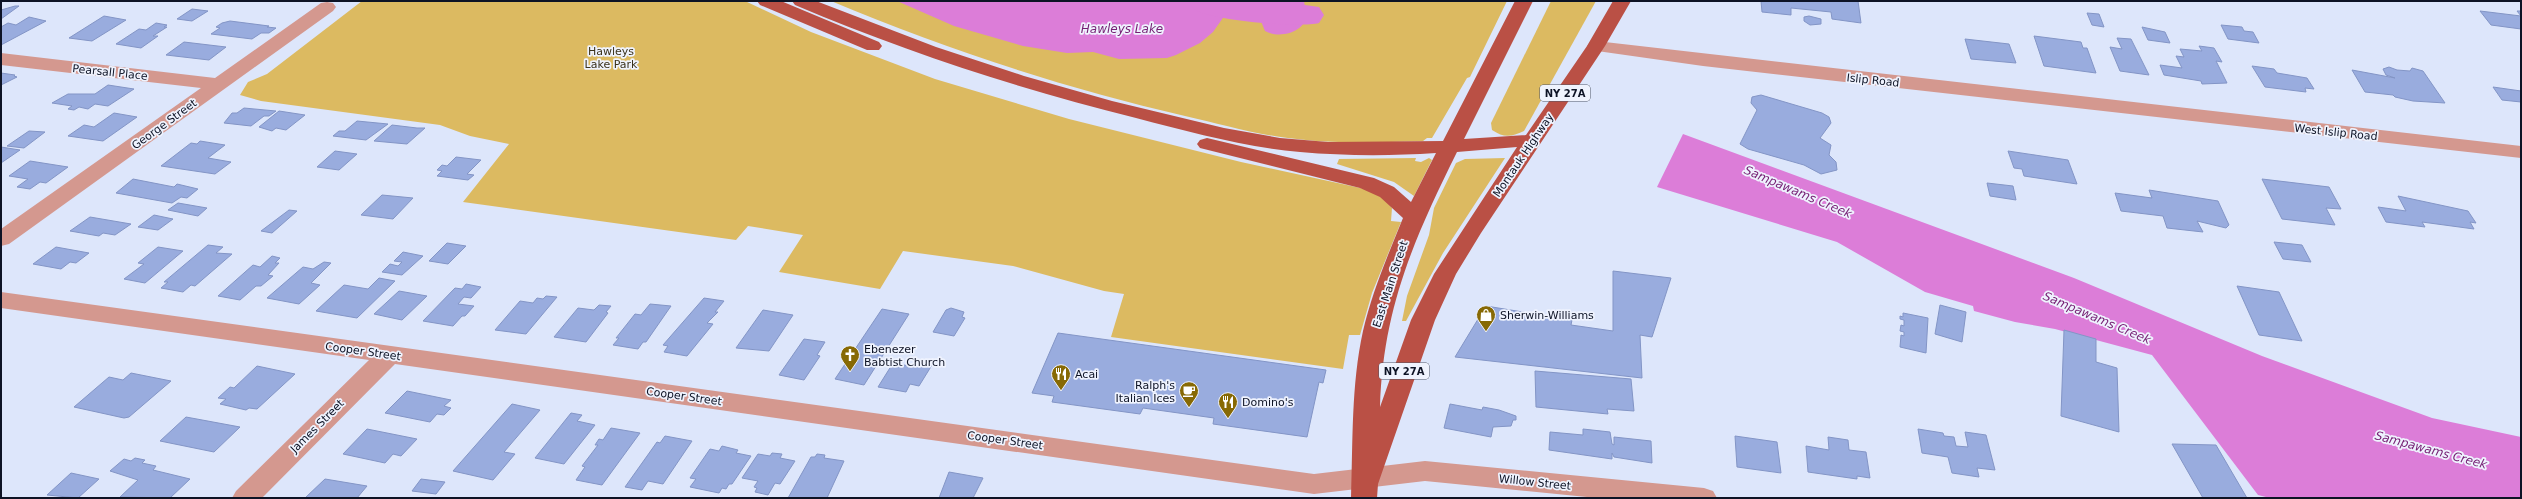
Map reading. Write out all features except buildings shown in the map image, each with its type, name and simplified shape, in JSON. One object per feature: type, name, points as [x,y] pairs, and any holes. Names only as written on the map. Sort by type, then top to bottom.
[{"type":"main road","points":[[766,1],[843,35],[994,88],[1114,121],[1367,183],[1386,192],[1414,217]]},
{"type":"main road","points":[[801,1],[903,42],[978,67],[1084,99],[1182,124],[1298,146],[1355,149],[1450,147],[1534,140]]},
{"type":"main road","name":"NY 27A","points":[[1450,147],[1524,1]]},
{"type":"main road","name":"Montauk Highway","points":[[1366,488],[1420,326],[1449,267],[1471,231],[1534,140],[1596,46],[1622,1]]},
{"type":"main road","name":"East Main Street","points":[[1366,488],[1368,378],[1372,344],[1390,278],[1414,217],[1450,147]]},
{"type":"street","name":"George Street","points":[[1,239],[327,7],[307,1]]},
{"type":"street","name":"Islip Road","points":[[1596,46],[1703,60],[2151,112]]},
{"type":"street","name":"Pearsall Place","points":[[1,59],[218,84]]},
{"type":"street","name":"West Islip Road","points":[[2151,112],[2521,152]]},
{"type":"street","name":"Cooper Street","points":[[1,300],[1314,484],[1366,488]]},
{"type":"street","name":"James Street","points":[[245,498],[389,355]]},
{"type":"street","name":"Willow Street","points":[[1366,488],[1425,471],[1704,498]]},
{"type":"green space","name":"Hawleys Lake Park","points":[[362,1],[745,1],[811,32],[935,79],[1069,119],[1241,162],[1365,189],[1383,197],[1392,208],[1391,221],[1401,222],[1372,293],[1360,335],[1349,335],[1343,369],[1111,337],[1124,294],[1104,291],[1013,266],[903,251],[880,289],[779,272],[803,235],[748,226],[736,240],[463,202],[509,144],[470,136],[440,125],[261,101],[240,95],[248,82],[267,74]]},
{"type":"green space","points":[[831,1],[1507,1],[1470,77],[1467,78],[1432,138],[1427,138],[1423,141],[1335,142],[1275,136],[1245,130],[1095,93],[961,51],[874,19]]},
{"type":"green space","points":[[1551,1],[1596,1],[1524,131],[1508,136],[1500,134],[1492,130],[1491,123]]},
{"type":"green space","points":[[1416,158],[1415,161],[1421,162],[1429,158],[1432,160],[1414,196],[1394,182],[1337,164],[1339,159]]},
{"type":"green space","points":[[1505,158],[1443,253],[1406,321],[1402,321],[1407,296],[1429,235],[1434,208],[1456,163],[1465,159]]},
{"type":"water","name":"Hawleys Lake","points":[[897,1],[1228,1],[1228,4],[1234,5],[1232,14],[1225,15],[1213,32],[1200,43],[1176,55],[1167,58],[1119,59],[1093,52],[1067,53],[1023,46],[954,26]]},
{"type":"water","points":[[1267,1],[1304,1],[1307,14],[1302,26],[1290,33],[1271,33],[1265,31],[1260,19],[1241,15],[1244,6],[1263,5]]},
{"type":"water","points":[[1683,134],[2074,278],[2262,356],[2432,418],[2521,437],[2521,498],[2270,498],[2258,495],[2152,355],[2055,329],[2015,322],[1974,311],[1973,306],[1925,292],[1837,242],[1657,187]]},
{"type":"waterway","name":"Sampawams Creek","points":[[1207,1],[1234,9],[1306,15]]},
{"type":"place","name":"Sherwin-Williams","points":[[1486,332]]},
{"type":"place","name":"Ebenezer Babtist Church","points":[[850,372]]},
{"type":"place","name":"Acai","points":[[1061,391]]},
{"type":"place","name":"Ralph's Italian Ices","points":[[1189,408]]},
{"type":"place","name":"Domino's","points":[[1228,419]]}]
